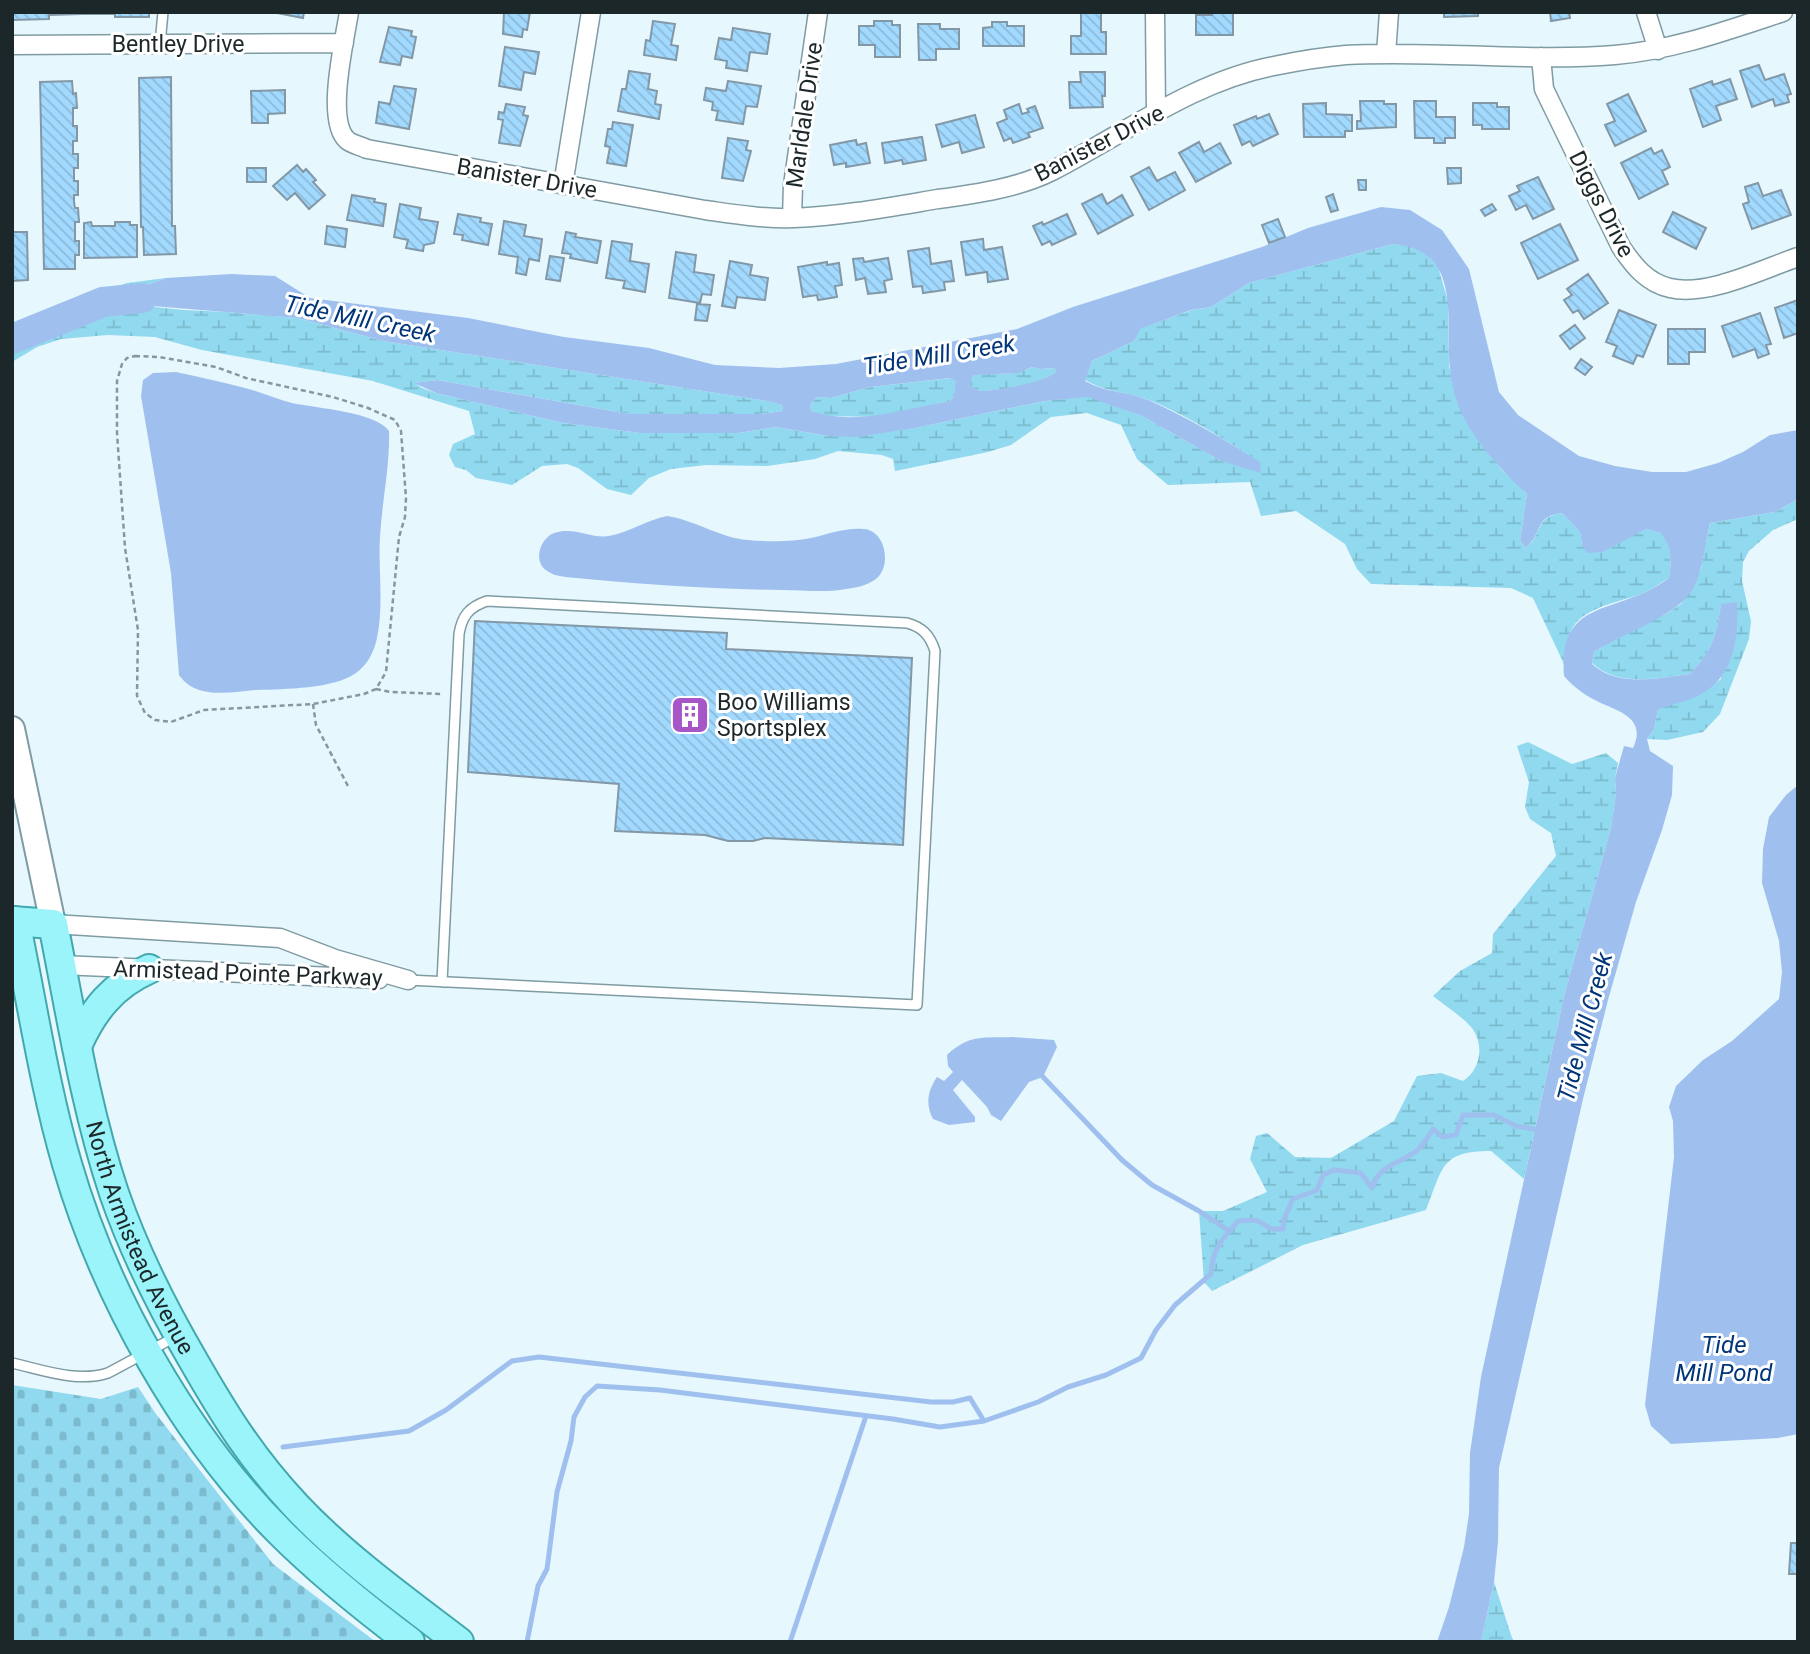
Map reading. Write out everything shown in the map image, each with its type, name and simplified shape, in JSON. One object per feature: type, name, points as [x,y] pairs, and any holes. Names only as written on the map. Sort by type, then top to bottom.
[{"type":"main road","name":"North Armistead Avenue","points":[[12,729],[93,1120],[114,1193],[147,1274],[178,1335],[240,1439],[298,1508],[353,1558],[459,1642]]},
{"type":"main road","name":"North Armistead Avenue","points":[[13,915],[18,965],[67,1165],[92,1239],[146,1354],[207,1447],[280,1532],[377,1617],[410,1642]]},
{"type":"main road","points":[[13,915],[53,924]]},
{"type":"main road","points":[[18,965],[61,965]]},
{"type":"main road","points":[[77,1046],[86,1025],[107,997],[131,977],[149,969]]},
{"type":"main road","points":[[12,995],[18,1003],[24,1030],[46,1078]]},
{"type":"street","points":[[344,43],[349,12]]},
{"type":"street","points":[[563,185],[591,12]]},
{"type":"street","name":"Marldale Drive","points":[[792,218],[793,186],[818,12]]},
{"type":"street","points":[[1155,12],[1156,114]]},
{"type":"street","points":[[1386,54],[1389,12]]},
{"type":"street","points":[[1646,12],[1658,50]]},
{"type":"street","name":"Banister Drive","points":[[344,43],[335,102],[339,124],[346,139],[367,149],[743,215],[792,218],[975,194],[1015,184],[1049,173],[1223,80],[1269,67],[1344,55],[1614,55],[1689,43],[1783,12]]},
{"type":"street","name":"Bentley Drive","points":[[12,45],[344,43]]},
{"type":"street","name":"Diggs Drive","points":[[1541,57],[1544,89],[1632,265],[1648,278],[1670,288],[1714,286],[1798,257]]},
{"type":"street","name":"Armistead Pointe Parkway","points":[[53,924],[280,938],[335,959],[408,980]]},
{"type":"street","name":"Armistead Pointe Parkway","points":[[61,965],[408,980]]},
{"type":"lane","points":[[160,44],[163,12]]},
{"type":"lane","points":[[408,980],[442,982],[917,1005],[935,651],[929,636],[922,629],[907,623],[487,601],[470,609],[461,621],[442,982]]},
{"type":"lane","points":[[12,1363],[80,1377],[96,1377],[146,1354],[178,1335]]},
{"type":"path","points":[[376,689],[386,673],[399,537],[407,498],[401,431],[395,420],[334,397],[246,379],[216,367],[159,357],[127,358],[122,364],[117,381],[118,473],[125,548],[138,630],[137,696],[145,713],[155,720],[171,722],[204,710],[313,704],[376,689],[390,692],[456,694]]},
{"type":"path","points":[[313,704],[316,725],[349,788]]},
{"type":"green space","points":[[1393,244],[1408,245],[1425,253],[1438,267],[1448,301],[1449,367],[1476,435],[1501,469],[1527,494],[1520,540],[1525,548],[1546,519],[1562,513],[1580,532],[1582,545],[1623,540],[1646,529],[1662,533],[1668,544],[1671,560],[1669,578],[1646,592],[1596,609],[1579,620],[1569,636],[1564,664],[1533,598],[1511,588],[1371,584],[1357,569],[1345,544],[1296,511],[1261,516],[1250,482],[1168,485],[1137,459],[1121,425],[1087,413],[1051,417],[1011,445],[988,452],[895,471],[893,459],[882,455],[838,451],[815,459],[767,466],[706,465],[671,469],[649,478],[631,495],[607,489],[578,468],[567,464],[542,466],[512,485],[476,478],[466,470],[455,467],[449,455],[453,444],[475,434],[469,411],[373,381],[202,350],[155,337],[108,335],[61,339],[37,347],[12,362],[12,326],[127,283],[166,278],[104,302],[298,318],[383,341],[767,401],[782,405],[783,411],[760,414],[629,414],[437,380],[415,383],[436,393],[563,423],[640,433],[738,433],[776,427],[828,436],[915,428],[1045,401],[1088,396],[1142,416],[1221,461],[1259,462],[1176,412],[1146,399],[1085,380],[1092,361],[1134,341],[1139,329],[1192,310],[1211,307],[1249,283]]},
{"type":"green space","points":[[1032,367],[1054,368],[1056,372],[1042,380],[1009,388],[981,391],[971,386],[974,375],[1011,373]]},
{"type":"green space","points":[[951,378],[957,381],[954,394],[951,400],[945,402],[878,417],[825,416],[811,411],[810,405],[817,397],[831,398],[870,387]]},
{"type":"green space","points":[[1798,499],[1798,519],[1773,530],[1749,551],[1743,562],[1742,581],[1751,621],[1749,639],[1720,714],[1703,732],[1667,740],[1647,739],[1654,729],[1658,710],[1700,695],[1721,679],[1721,605],[1712,642],[1690,674],[1626,679],[1603,671],[1592,663],[1594,652],[1681,604],[1701,569],[1710,523],[1775,512]]},
{"type":"green space","points":[[1528,742],[1572,764],[1606,753],[1618,763],[1611,828],[1564,996],[1524,1179],[1491,1151],[1462,1154],[1446,1165],[1426,1210],[1303,1245],[1212,1291],[1204,1282],[1199,1211],[1223,1211],[1267,1192],[1250,1159],[1256,1136],[1267,1133],[1295,1157],[1331,1158],[1394,1121],[1417,1076],[1441,1073],[1463,1081],[1473,1071],[1479,1057],[1476,1035],[1463,1019],[1433,996],[1460,971],[1492,953],[1493,934],[1556,856],[1551,833],[1530,819],[1525,807],[1529,782],[1517,746]]},
{"type":"green space","points":[[12,1385],[101,1399],[138,1387],[273,1564],[376,1642],[12,1642]]},
{"type":"green space","points":[[1494,1582],[1512,1638],[1515,1642],[1481,1642]]},
{"type":"water","points":[[1381,207],[1410,210],[1442,230],[1469,269],[1499,392],[1518,415],[1579,456],[1652,472],[1686,472],[1718,463],[1743,452],[1770,435],[1798,430],[1798,499],[1775,512],[1710,523],[1700,572],[1687,597],[1664,615],[1594,652],[1592,664],[1626,679],[1690,674],[1712,642],[1721,604],[1737,602],[1735,642],[1727,667],[1720,678],[1700,695],[1658,710],[1654,729],[1647,739],[1650,751],[1673,766],[1672,795],[1636,902],[1608,1000],[1499,1468],[1498,1542],[1494,1582],[1481,1642],[1437,1642],[1464,1547],[1469,1514],[1470,1453],[1481,1377],[1564,996],[1611,828],[1616,793],[1615,778],[1624,746],[1633,748],[1636,737],[1633,722],[1627,716],[1586,695],[1564,676],[1564,654],[1568,638],[1575,626],[1585,617],[1646,592],[1666,580],[1669,578],[1671,560],[1661,533],[1646,529],[1603,552],[1587,553],[1582,545],[1580,532],[1562,513],[1546,518],[1525,548],[1520,540],[1527,494],[1481,444],[1456,400],[1450,368],[1446,290],[1431,259],[1415,249],[1393,244],[1249,283],[1211,307],[1191,310],[1140,329],[1134,341],[1092,361],[1085,381],[1148,400],[1191,421],[1260,462],[1261,473],[1221,461],[1142,416],[1088,397],[1045,401],[915,428],[856,437],[828,436],[776,427],[738,433],[640,433],[563,423],[436,393],[414,383],[437,380],[629,414],[760,414],[783,411],[782,405],[767,401],[383,341],[298,318],[103,302],[166,278],[231,274],[275,276],[310,298],[468,318],[564,337],[649,348],[715,365],[779,368],[836,364],[1017,329],[1073,307],[1262,247],[1308,228]],"holes":[[[1032,367],[1054,368],[1056,372],[1031,382],[998,389],[981,391],[971,386],[974,375],[1019,373]],[[950,378],[956,381],[954,394],[951,400],[945,402],[861,417],[811,411],[810,405],[817,397],[831,398],[870,387]]]},
{"type":"water","points":[[176,372],[245,388],[292,403],[359,415],[372,419],[389,431],[380,537],[379,625],[372,653],[356,673],[322,685],[225,693],[195,688],[179,675],[171,573],[141,396],[143,380],[153,373]]},
{"type":"water","points":[[667,516],[727,536],[756,541],[796,540],[844,530],[864,529],[871,531],[882,542],[884,566],[876,579],[866,585],[822,591],[701,587],[565,577],[551,573],[540,563],[541,546],[544,540],[554,533],[568,531],[609,536]]},
{"type":"water","name":"Tide Mill Pond","points":[[1798,785],[1798,1434],[1778,1438],[1671,1444],[1651,1426],[1645,1405],[1674,1157],[1673,1121],[1669,1107],[1676,1086],[1703,1060],[1732,1041],[1779,999],[1782,972],[1779,941],[1762,883],[1763,849],[1769,817],[1786,795]]},
{"type":"water","points":[[1012,1037],[1054,1040],[1057,1047],[1043,1077],[1029,1082],[1001,1121],[991,1115],[962,1080],[953,1090],[975,1117],[975,1122],[949,1125],[933,1119],[928,1103],[931,1087],[937,1077],[944,1081],[953,1072],[948,1066],[947,1055],[970,1040]]},
{"type":"building","points":[[12,12],[149,12],[149,17],[82,14],[49,15],[49,19],[12,20]]},
{"type":"building","points":[[272,12],[304,12],[303,18]]},
{"type":"building","points":[[504,12],[530,12],[527,30],[523,29],[522,37],[503,34]]},
{"type":"building","points":[[1212,12],[1233,12],[1233,35],[1196,35],[1196,15],[1212,15]]},
{"type":"building","points":[[1444,12],[1478,12],[1478,16],[1444,17]]},
{"type":"building","points":[[1550,12],[1569,12],[1570,18],[1551,21]]},
{"type":"building","points":[[1081,13],[1101,13],[1101,32],[1106,32],[1106,54],[1071,54],[1071,36],[1081,36]]},
{"type":"building","points":[[653,21],[675,24],[671,45],[678,46],[676,60],[644,55],[646,40],[650,41]]},
{"type":"building","points":[[874,21],[892,21],[892,25],[900,25],[900,57],[875,57],[875,45],[859,45],[859,26],[874,26]]},
{"type":"building","points":[[992,22],[1007,22],[1007,26],[1024,26],[1024,46],[983,46],[983,28],[992,27]]},
{"type":"building","points":[[918,24],[940,24],[940,29],[959,29],[959,49],[936,49],[936,60],[919,60]]},
{"type":"building","points":[[389,27],[412,31],[411,36],[416,37],[412,58],[402,56],[400,65],[380,62]]},
{"type":"building","points":[[733,28],[770,34],[767,54],[750,52],[747,71],[726,68],[727,61],[715,59],[719,38],[731,40]]},
{"type":"building","points":[[505,47],[539,52],[535,74],[524,72],[521,90],[499,86]]},
{"type":"building","points":[[1759,65],[1765,80],[1784,74],[1791,94],[1787,95],[1789,102],[1775,106],[1773,99],[1752,107],[1740,71]]},
{"type":"building","points":[[629,71],[650,74],[648,89],[657,91],[655,104],[661,105],[659,119],[618,111]]},
{"type":"building","points":[[1080,72],[1105,72],[1103,107],[1070,108],[1069,82],[1081,82]]},
{"type":"building","points":[[171,77],[172,226],[175,226],[176,254],[144,255],[141,227],[139,78]]},
{"type":"building","points":[[1730,79],[1737,99],[1716,106],[1721,120],[1703,127],[1690,89],[1712,81],[1713,85]]},
{"type":"building","points":[[72,81],[77,108],[73,108],[73,126],[77,126],[77,141],[73,141],[73,154],[78,154],[74,181],[78,181],[78,195],[74,195],[74,202],[75,208],[78,208],[79,222],[75,222],[75,241],[79,241],[79,255],[75,255],[75,269],[44,269],[40,82]]},
{"type":"building","points":[[728,81],[761,86],[757,107],[746,106],[743,124],[716,120],[718,111],[712,110],[713,102],[704,100],[706,88],[726,91]]},
{"type":"building","points":[[394,86],[416,89],[409,129],[376,123],[379,102],[390,104]]},
{"type":"building","points":[[285,90],[285,113],[268,114],[268,123],[252,123],[251,91]]},
{"type":"building","points":[[1628,94],[1646,131],[1615,146],[1605,125],[1615,121],[1607,104]]},
{"type":"building","points":[[1360,101],[1396,104],[1396,127],[1357,129],[1357,121],[1361,121]]},
{"type":"building","points":[[1414,101],[1436,101],[1436,117],[1455,117],[1455,138],[1445,138],[1445,143],[1434,143],[1434,138],[1415,138]]},
{"type":"building","points":[[1326,103],[1326,114],[1352,115],[1352,131],[1345,131],[1345,137],[1304,137],[1303,104]]},
{"type":"building","points":[[1473,103],[1497,103],[1497,107],[1509,107],[1509,129],[1482,129],[1482,125],[1473,125]]},
{"type":"building","points":[[506,104],[525,107],[523,115],[528,116],[520,146],[499,143],[503,120],[498,119],[499,112],[504,113]]},
{"type":"building","points":[[1019,104],[1022,114],[1035,106],[1043,128],[1028,133],[1030,137],[1013,143],[1011,138],[1004,141],[997,123],[1007,119],[1004,110]]},
{"type":"building","points":[[1269,114],[1278,134],[1253,146],[1250,141],[1242,145],[1234,125]]},
{"type":"building","points":[[975,115],[984,147],[962,153],[959,142],[942,147],[936,125]]},
{"type":"building","points":[[613,122],[633,125],[626,166],[607,163],[610,147],[605,146],[608,129],[612,129]]},
{"type":"building","points":[[922,137],[926,160],[903,164],[902,160],[885,163],[882,143]]},
{"type":"building","points":[[728,138],[748,141],[746,150],[751,151],[743,181],[722,178]]},
{"type":"building","points":[[856,140],[857,145],[866,143],[870,163],[846,167],[846,163],[834,165],[830,145]]},
{"type":"building","points":[[1199,142],[1204,152],[1220,143],[1231,163],[1196,182],[1179,153]]},
{"type":"building","points":[[1651,148],[1654,154],[1662,150],[1670,167],[1662,171],[1668,184],[1639,199],[1621,163]]},
{"type":"building","points":[[297,165],[303,172],[306,169],[325,195],[309,209],[295,193],[287,200],[273,186]]},
{"type":"building","points":[[1149,167],[1157,181],[1175,172],[1185,190],[1149,210],[1131,177]]},
{"type":"building","points":[[247,168],[266,168],[266,182],[247,182]]},
{"type":"building","points":[[1447,168],[1461,168],[1461,183],[1448,184]]},
{"type":"building","points":[[1538,177],[1554,209],[1533,219],[1526,205],[1516,210],[1509,196],[1520,191],[1517,186]]},
{"type":"building","points":[[1358,180],[1366,180],[1366,190],[1359,190]]},
{"type":"building","points":[[1758,183],[1763,196],[1781,190],[1791,215],[1752,229],[1743,204],[1749,202],[1745,187]]},
{"type":"building","points":[[1102,194],[1107,204],[1122,195],[1133,215],[1098,234],[1082,204]]},
{"type":"building","points":[[1333,194],[1338,210],[1331,212],[1326,197]]},
{"type":"building","points":[[352,195],[386,204],[383,226],[347,220]]},
{"type":"building","points":[[400,204],[421,208],[419,219],[438,222],[434,243],[424,245],[423,251],[406,248],[408,240],[394,237]]},
{"type":"building","points":[[1492,204],[1496,210],[1485,216],[1481,210]]},
{"type":"building","points":[[1673,212],[1706,228],[1696,249],[1663,232]]},
{"type":"building","points":[[458,214],[481,218],[480,222],[492,224],[488,245],[462,240],[463,235],[454,234]]},
{"type":"building","points":[[1067,214],[1076,234],[1052,245],[1050,241],[1042,245],[1033,226],[1042,222],[1043,225]]},
{"type":"building","points":[[1278,219],[1285,237],[1269,243],[1262,225]]},
{"type":"building","points":[[504,221],[526,225],[524,236],[542,239],[539,261],[529,259],[526,275],[516,273],[518,257],[499,254]]},
{"type":"building","points":[[91,222],[92,226],[115,226],[115,222],[137,225],[137,257],[84,258],[84,223]]},
{"type":"building","points":[[1560,224],[1578,260],[1538,279],[1521,243]]},
{"type":"building","points":[[327,226],[347,229],[345,247],[325,244]]},
{"type":"building","points":[[12,232],[27,232],[28,280],[12,281]]},
{"type":"building","points":[[566,232],[576,234],[575,237],[601,241],[597,263],[570,258],[571,254],[562,253]]},
{"type":"building","points":[[983,239],[984,250],[1002,247],[1008,279],[988,282],[987,272],[966,275],[961,242]]},
{"type":"building","points":[[612,241],[632,244],[630,261],[649,264],[645,292],[623,288],[625,281],[606,278]]},
{"type":"building","points":[[929,248],[931,264],[951,261],[954,281],[944,282],[945,290],[923,293],[922,286],[913,287],[908,251]]},
{"type":"building","points":[[676,252],[696,255],[694,272],[714,275],[711,295],[702,294],[700,303],[669,298]]},
{"type":"building","points":[[550,256],[564,258],[560,281],[546,279]]},
{"type":"building","points":[[863,258],[864,262],[888,258],[892,279],[884,281],[886,292],[868,294],[865,278],[856,280],[853,259]]},
{"type":"building","points":[[730,261],[752,265],[750,275],[768,278],[765,300],[737,297],[735,308],[722,306]]},
{"type":"building","points":[[827,262],[827,265],[839,263],[842,285],[835,286],[837,297],[818,300],[817,295],[803,297],[798,267]]},
{"type":"building","points":[[1588,274],[1608,303],[1584,319],[1578,310],[1573,313],[1564,300],[1572,295],[1567,289]]},
{"type":"building","points":[[1798,300],[1798,333],[1784,338],[1775,308]]},
{"type":"building","points":[[697,304],[710,305],[707,321],[695,320]]},
{"type":"building","points":[[1619,310],[1656,325],[1643,357],[1637,355],[1633,364],[1613,356],[1617,346],[1606,342]]},
{"type":"building","points":[[1760,313],[1771,344],[1766,345],[1769,354],[1758,358],[1755,349],[1733,357],[1722,326]]},
{"type":"building","points":[[1575,325],[1585,338],[1570,349],[1560,336]]},
{"type":"building","points":[[1668,329],[1705,329],[1705,352],[1689,352],[1689,364],[1668,364]]},
{"type":"building","points":[[1581,359],[1592,367],[1585,375],[1575,368]]},
{"type":"building","name":"Boo Williams Sportsplex","points":[[475,621],[727,633],[726,649],[912,658],[903,845],[765,838],[728,841],[705,835],[615,831],[619,784],[468,772]]},
{"type":"building","points":[[1791,1543],[1798,1543],[1798,1574],[1789,1574]]},
{"type":"waterway","name":"Tide Mill Creek","points":[[12,339],[103,302],[142,298]]},
{"type":"waterway","points":[[1043,1077],[1122,1160],[1152,1185],[1229,1231]]},
{"type":"waterway","points":[[527,1642],[538,1586],[547,1569],[557,1492],[571,1441],[574,1417],[585,1397],[597,1386],[660,1390],[940,1427],[984,1421],[1038,1402],[1068,1387],[1106,1375],[1141,1358],[1156,1330],[1175,1305],[1211,1274],[1216,1251],[1238,1221],[1256,1220],[1272,1229],[1283,1229],[1284,1219],[1293,1199],[1317,1190],[1323,1175],[1334,1170],[1361,1173],[1372,1188],[1379,1174],[1418,1150],[1433,1129],[1443,1137],[1456,1135],[1463,1115],[1494,1115],[1516,1126],[1539,1130]]},
{"type":"waterway","points":[[283,1447],[409,1431],[446,1410],[512,1361],[539,1357],[931,1402],[953,1402],[970,1398],[984,1421]]},
{"type":"waterway","points":[[790,1642],[866,1416]]},
{"type":"place","name":"Boo Williams Sportsplex","points":[[690,715]]}]
